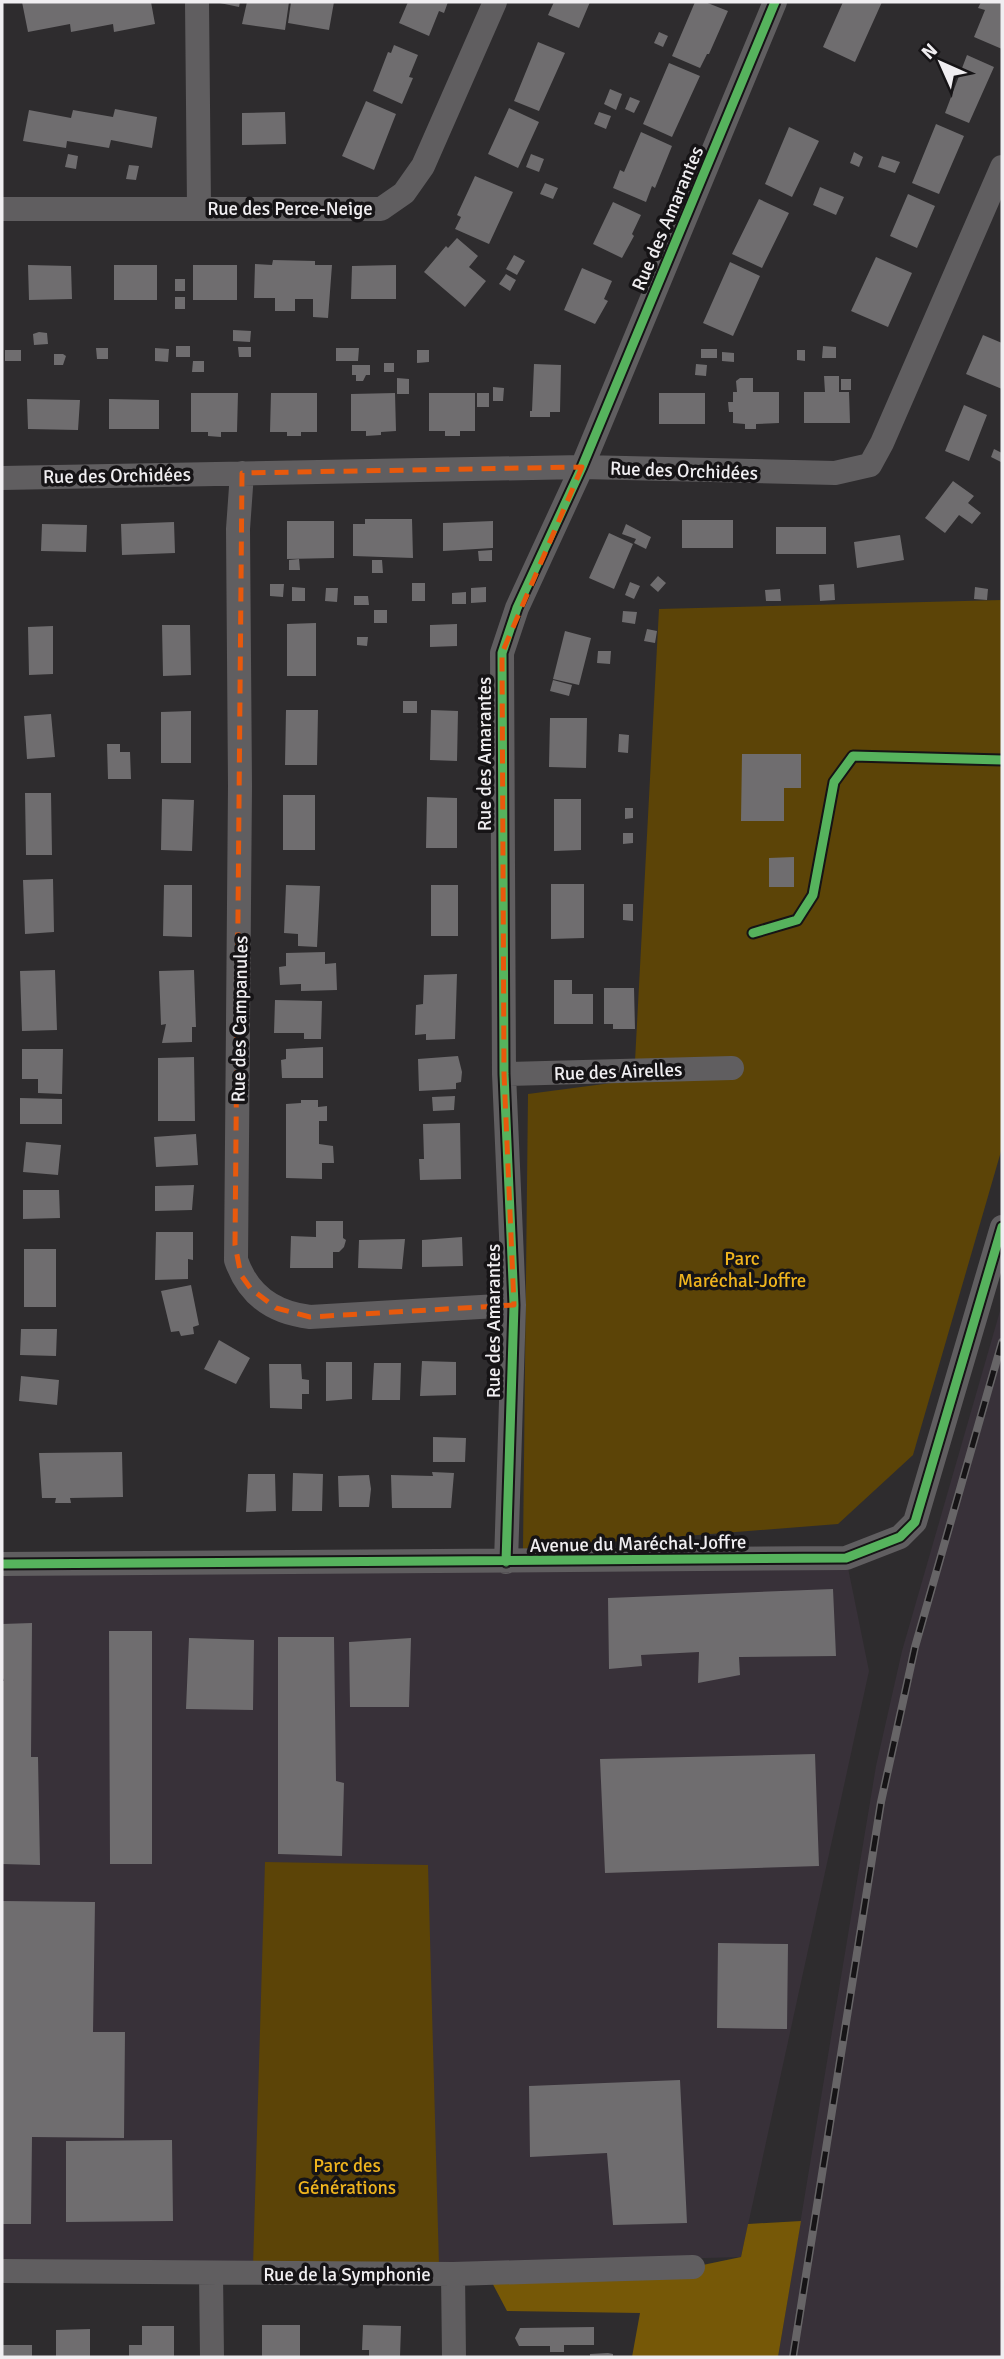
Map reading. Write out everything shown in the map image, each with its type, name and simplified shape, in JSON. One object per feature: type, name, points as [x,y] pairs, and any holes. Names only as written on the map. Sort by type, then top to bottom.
[{"type":"street","points":[[197,2],[199,207]]},
{"type":"street","name":"Rue des Perce-Neige","points":[[2,209],[381,209],[404,193],[423,166],[495,2]]},
{"type":"street","name":"Rue des Amarantes","points":[[506,1562],[514,1305],[504,1074],[502,653],[517,608],[582,467],[775,2]]},
{"type":"street","name":"Rue des Orchidées","points":[[2,478],[582,467],[835,473],[870,465],[1002,167]]},
{"type":"street","name":"Rue des Campanules","points":[[242,473],[238,529],[240,813],[236,1260],[241,1275],[263,1301],[293,1315],[310,1317],[514,1305]]},
{"type":"street","name":"Rue des Airelles","points":[[504,1074],[732,1068]]},
{"type":"street","name":"Avenue du Maréchal-Joffre","points":[[2,1563],[846,1558],[900,1537],[915,1522],[1002,1227]]},
{"type":"street","name":"Rue de la Symphonie","points":[[2,2271],[453,2274],[693,2267]]},
{"type":"street","points":[[211,2273],[212,2357]]},
{"type":"street","points":[[453,2274],[454,2357]]},
{"type":"highlighted area","points":[[582,467],[502,653],[504,1074],[514,1305],[310,1317],[276,1308],[251,1289],[241,1275],[235,1245],[242,473]]},
{"type":"shaded area","points":[[1002,1304],[1002,2357],[778,2357],[876,1766],[902,1651]]},
{"type":"shaded area","points":[[846,1558],[869,1671],[741,2257],[2,2268],[2,1562]]},
{"type":"shaded area","points":[[801,2221],[778,2357],[632,2357],[640,2313],[507,2311],[487,2273],[693,2267],[741,2257],[748,2224]]},
{"type":"green space","name":"Parc Maréchal-Joffre","points":[[1002,600],[1002,1148],[913,1455],[838,1524],[523,1549],[528,1094],[634,1080],[659,609]]},
{"type":"green space","name":"Parc des Générations","points":[[265,1862],[428,1865],[439,2265],[253,2266]]},
{"type":"building","points":[[22,2],[151,2],[155,24],[114,32],[113,24],[71,32],[70,24],[28,32]]},
{"type":"building","points":[[215,2],[240,2],[239,7]]},
{"type":"building","points":[[247,2],[289,2],[285,30],[242,24]]},
{"type":"building","points":[[291,2],[334,2],[329,30],[288,23]]},
{"type":"building","points":[[408,2],[448,2],[444,13],[439,11],[429,36],[399,23]]},
{"type":"building","points":[[554,2],[590,2],[579,28],[548,15]]},
{"type":"building","points":[[695,2],[705,2],[728,11],[700,68],[672,56]]},
{"type":"building","points":[[843,2],[882,2],[855,62],[823,47]]},
{"type":"building","points":[[981,2],[1002,2],[1002,49],[974,37],[985,10],[978,8]]},
{"type":"building","points":[[659,32],[668,36],[663,47],[654,43]]},
{"type":"building","points":[[538,42],[565,53],[539,111],[514,101]]},
{"type":"building","points":[[394,45],[418,55],[409,77],[413,78],[402,104],[373,91],[388,52],[391,53]]},
{"type":"building","points":[[967,55],[994,67],[969,123],[945,113]]},
{"type":"building","points":[[669,63],[700,76],[672,137],[643,124]]},
{"type":"building","points":[[610,89],[622,94],[616,110],[604,104]]},
{"type":"building","points":[[630,97],[640,101],[634,113],[625,109]]},
{"type":"building","points":[[366,101],[396,114],[374,170],[342,156]]},
{"type":"building","points":[[509,108],[539,122],[518,168],[488,154]]},
{"type":"building","points":[[115,109],[157,117],[152,148],[111,140],[109,148],[67,141],[66,148],[23,141],[29,110],[71,118],[73,110],[113,117]]},
{"type":"building","points":[[285,112],[286,144],[242,145],[242,113]]},
{"type":"building","points":[[599,112],[611,116],[606,129],[594,124]]},
{"type":"building","points":[[936,124],[964,136],[939,194],[912,183]]},
{"type":"building","points":[[789,127],[819,141],[792,197],[765,184]]},
{"type":"building","points":[[641,132],[672,146],[655,188],[652,186],[646,202],[613,188],[620,170],[624,172]]},
{"type":"building","points":[[854,152],[863,157],[859,167],[850,163]]},
{"type":"building","points":[[68,154],[78,156],[76,169],[65,167]]},
{"type":"building","points":[[531,154],[544,159],[539,172],[526,167]]},
{"type":"building","points":[[882,156],[900,162],[895,173],[878,167]]},
{"type":"building","points":[[129,165],[139,166],[136,180],[126,179]]},
{"type":"building","points":[[475,176],[513,192],[489,244],[455,229],[461,217],[457,215]]},
{"type":"building","points":[[545,183],[558,188],[553,199],[540,194]]},
{"type":"building","points":[[820,187],[844,197],[836,215],[813,205]]},
{"type":"building","points":[[908,194],[935,206],[917,248],[890,236]]},
{"type":"building","points":[[759,199],[789,213],[762,268],[732,254]]},
{"type":"building","points":[[613,202],[641,215],[622,258],[593,244]]},
{"type":"building","points":[[457,238],[478,256],[469,267],[486,281],[465,307],[424,272],[446,246],[448,248]]},
{"type":"building","points":[[514,255],[525,261],[517,275],[506,269]]},
{"type":"building","points":[[876,257],[912,273],[888,327],[851,311]]},
{"type":"building","points":[[273,260],[315,261],[315,265],[332,265],[328,318],[313,317],[313,299],[295,299],[295,311],[275,311],[275,298],[254,298],[255,264],[272,265]]},
{"type":"building","points":[[730,262],[760,276],[733,336],[703,323]]},
{"type":"building","points":[[28,265],[71,266],[72,299],[29,300]]},
{"type":"building","points":[[114,265],[157,265],[157,300],[114,300]]},
{"type":"building","points":[[193,265],[237,265],[237,300],[193,300]]},
{"type":"building","points":[[396,265],[396,299],[351,299],[352,266]]},
{"type":"building","points":[[582,268],[612,281],[604,299],[608,301],[595,324],[564,310]]},
{"type":"building","points":[[506,274],[516,280],[510,291],[499,284]]},
{"type":"building","points":[[175,279],[185,279],[185,291],[175,291]]},
{"type":"building","points":[[175,297],[185,297],[185,309],[175,309]]},
{"type":"building","points":[[233,330],[251,331],[250,342],[233,341]]},
{"type":"building","points":[[47,333],[48,344],[34,345],[33,334]]},
{"type":"building","points":[[983,335],[1002,343],[1002,389],[966,374]]},
{"type":"building","points":[[176,346],[190,346],[190,357],[176,357]]},
{"type":"building","points":[[823,346],[836,347],[836,358],[822,358]]},
{"type":"building","points":[[238,347],[251,347],[251,357],[239,357]]},
{"type":"building","points":[[96,348],[108,348],[108,359],[97,359]]},
{"type":"building","points":[[155,348],[169,349],[168,362],[155,361]]},
{"type":"building","points":[[336,348],[359,348],[358,361],[336,361]]},
{"type":"building","points":[[701,349],[717,349],[717,358],[701,358]]},
{"type":"building","points":[[5,350],[21,350],[21,361],[5,361]]},
{"type":"building","points":[[417,350],[429,350],[429,362],[417,363]]},
{"type":"building","points":[[797,350],[805,350],[805,361],[797,360]]},
{"type":"building","points":[[722,352],[734,353],[734,362],[722,361]]},
{"type":"building","points":[[54,354],[66,356],[63,365],[54,365]]},
{"type":"building","points":[[193,361],[204,361],[204,372],[192,372]]},
{"type":"building","points":[[384,363],[394,363],[394,372],[384,372]]},
{"type":"building","points":[[534,364],[561,365],[560,412],[550,412],[550,417],[530,417]]},
{"type":"building","points":[[696,364],[707,365],[706,376],[695,375]]},
{"type":"building","points":[[352,365],[370,365],[370,375],[366,375],[363,381],[356,381],[356,375],[352,375]]},
{"type":"building","points":[[824,376],[839,376],[839,392],[849,392],[850,423],[804,423],[804,392],[825,392]]},
{"type":"building","points":[[397,378],[409,379],[409,394],[397,394]]},
{"type":"building","points":[[740,378],[753,378],[753,392],[779,392],[779,423],[756,424],[756,429],[745,429],[745,424],[733,423],[733,412],[729,412],[728,402],[733,402],[733,392],[737,392],[736,381]]},
{"type":"building","points":[[841,379],[851,379],[851,390],[841,390]]},
{"type":"building","points":[[493,387],[504,388],[503,401],[493,401]]},
{"type":"building","points":[[191,393],[238,393],[237,432],[221,432],[221,437],[208,436],[208,432],[191,432]]},
{"type":"building","points":[[271,393],[317,393],[317,432],[301,432],[301,436],[287,436],[287,432],[270,432]]},
{"type":"building","points":[[395,393],[396,431],[366,436],[366,431],[351,431],[351,394]]},
{"type":"building","points":[[429,393],[475,393],[475,431],[460,431],[460,436],[445,436],[445,431],[429,431]]},
{"type":"building","points":[[477,393],[489,393],[489,407],[477,407]]},
{"type":"building","points":[[659,393],[705,393],[705,424],[659,424]]},
{"type":"building","points":[[27,399],[80,400],[78,430],[28,429]]},
{"type":"building","points":[[109,399],[159,400],[159,429],[109,429]]},
{"type":"building","points":[[964,405],[987,415],[969,461],[945,451]]},
{"type":"building","points":[[994,449],[1002,453],[1001,462],[991,457]]},
{"type":"building","points":[[953,481],[974,496],[968,503],[981,513],[972,524],[959,515],[945,533],[925,518]]},
{"type":"building","points":[[365,519],[412,519],[413,558],[353,556],[353,524],[365,524]]},
{"type":"building","points":[[682,520],[733,520],[733,548],[682,548]]},
{"type":"building","points":[[287,521],[334,521],[334,558],[287,559]]},
{"type":"building","points":[[493,521],[493,548],[443,551],[443,523]]},
{"type":"building","points":[[174,522],[175,553],[122,555],[121,524]]},
{"type":"building","points":[[42,524],[87,525],[86,552],[41,551]]},
{"type":"building","points":[[626,524],[651,537],[646,549],[634,543],[636,539],[622,534]]},
{"type":"building","points":[[776,527],[826,527],[826,554],[776,554]]},
{"type":"building","points":[[609,533],[633,544],[614,589],[589,578]]},
{"type":"building","points":[[900,535],[904,560],[857,568],[854,542]]},
{"type":"building","points":[[492,550],[492,561],[479,561],[478,551]]},
{"type":"building","points":[[299,559],[300,570],[289,570],[289,560]]},
{"type":"building","points":[[372,560],[382,560],[383,573],[372,573]]},
{"type":"building","points":[[658,576],[666,583],[658,592],[650,585]]},
{"type":"building","points":[[630,582],[640,586],[634,599],[625,595]]},
{"type":"building","points":[[412,583],[425,583],[425,601],[412,601]]},
{"type":"building","points":[[270,584],[284,584],[283,597],[270,596]]},
{"type":"building","points":[[834,584],[835,600],[820,601],[819,585]]},
{"type":"building","points":[[292,587],[305,588],[305,601],[292,601]]},
{"type":"building","points":[[486,587],[486,602],[471,603],[471,588]]},
{"type":"building","points":[[975,587],[988,589],[987,600],[974,599]]},
{"type":"building","points":[[326,588],[338,588],[337,602],[325,601]]},
{"type":"building","points":[[780,589],[781,601],[766,601],[765,590]]},
{"type":"building","points":[[466,592],[466,604],[452,604],[452,593]]},
{"type":"building","points":[[354,596],[368,596],[369,605],[354,605]]},
{"type":"building","points":[[374,610],[387,610],[387,623],[374,623]]},
{"type":"building","points":[[623,611],[637,612],[635,624],[622,622]]},
{"type":"building","points":[[316,623],[316,676],[287,676],[287,624]]},
{"type":"building","points":[[457,624],[457,646],[430,647],[430,625]]},
{"type":"building","points":[[162,625],[190,625],[191,675],[163,676]]},
{"type":"building","points":[[53,626],[53,674],[29,675],[28,627]]},
{"type":"building","points":[[647,629],[657,631],[655,643],[644,641]]},
{"type":"building","points":[[565,631],[591,638],[579,685],[553,679]]},
{"type":"building","points":[[357,637],[368,637],[367,646],[357,645]]},
{"type":"building","points":[[598,651],[611,651],[610,664],[597,663]]},
{"type":"building","points":[[553,680],[572,685],[569,696],[550,691]]},
{"type":"building","points":[[403,701],[417,701],[417,713],[403,713]]},
{"type":"building","points":[[286,710],[318,710],[317,765],[285,765]]},
{"type":"building","points":[[431,710],[458,711],[457,761],[430,760]]},
{"type":"building","points":[[191,711],[191,763],[161,763],[161,712]]},
{"type":"building","points":[[51,714],[55,757],[27,759],[24,716]]},
{"type":"building","points":[[550,718],[587,718],[586,768],[549,767]]},
{"type":"building","points":[[619,734],[629,735],[628,753],[618,752]]},
{"type":"building","points":[[107,744],[120,744],[120,752],[130,752],[131,779],[108,779]]},
{"type":"building","points":[[742,754],[801,754],[801,788],[784,788],[784,821],[741,821]]},
{"type":"building","points":[[25,793],[51,793],[52,855],[26,855]]},
{"type":"building","points":[[283,795],[315,795],[315,850],[283,850]]},
{"type":"building","points":[[427,797],[457,798],[457,848],[426,848]]},
{"type":"building","points":[[162,799],[194,800],[192,851],[161,850]]},
{"type":"building","points":[[554,799],[581,799],[581,850],[554,851]]},
{"type":"building","points":[[625,808],[633,808],[633,818],[625,819]]},
{"type":"building","points":[[623,833],[633,833],[633,843],[623,844]]},
{"type":"building","points":[[794,857],[794,887],[769,887],[769,858]]},
{"type":"building","points":[[53,879],[54,932],[25,934],[23,880]]},
{"type":"building","points":[[551,884],[584,884],[584,938],[551,939]]},
{"type":"building","points":[[164,885],[192,885],[192,937],[163,936]]},
{"type":"building","points":[[286,885],[320,886],[317,947],[298,946],[298,934],[284,933]]},
{"type":"building","points":[[431,885],[458,885],[458,936],[431,936]]},
{"type":"building","points":[[623,904],[633,904],[633,921],[623,920]]},
{"type":"building","points":[[325,952],[325,964],[336,963],[337,990],[301,991],[301,984],[280,985],[279,967],[286,966],[286,953]]},
{"type":"building","points":[[55,970],[57,1030],[22,1031],[20,971]]},
{"type":"building","points":[[194,970],[196,1027],[192,1027],[192,1042],[162,1043],[166,1024],[161,1025],[159,971]]},
{"type":"building","points":[[457,974],[455,1039],[426,1040],[426,1034],[415,1035],[416,1005],[423,1004],[424,975]]},
{"type":"building","points":[[554,980],[572,980],[572,994],[593,994],[593,1024],[554,1024]]},
{"type":"building","points":[[604,988],[634,988],[635,1029],[613,1029],[613,1024],[604,1024]]},
{"type":"building","points":[[275,1000],[322,1001],[321,1039],[304,1039],[304,1033],[274,1033]]},
{"type":"building","points":[[323,1047],[323,1078],[282,1078],[281,1060],[286,1059],[286,1049]]},
{"type":"building","points":[[22,1049],[63,1049],[62,1094],[38,1093],[38,1079],[22,1079]]},
{"type":"building","points":[[458,1056],[462,1072],[461,1082],[456,1083],[456,1089],[419,1091],[418,1059]]},
{"type":"building","points":[[194,1057],[195,1121],[158,1121],[158,1058]]},
{"type":"building","points":[[455,1096],[454,1110],[433,1111],[432,1097]]},
{"type":"building","points":[[20,1098],[62,1099],[62,1124],[20,1124]]},
{"type":"building","points":[[301,1100],[318,1100],[318,1107],[327,1106],[327,1121],[319,1121],[319,1144],[333,1146],[334,1163],[322,1163],[322,1179],[286,1178],[286,1104],[301,1103]]},
{"type":"building","points":[[460,1123],[461,1179],[420,1180],[419,1159],[424,1159],[423,1124]]},
{"type":"building","points":[[196,1134],[198,1165],[156,1167],[154,1137]]},
{"type":"building","points":[[26,1142],[61,1145],[58,1175],[23,1172]]},
{"type":"building","points":[[194,1185],[192,1210],[155,1211],[155,1186]]},
{"type":"building","points":[[23,1190],[59,1190],[60,1218],[23,1219]]},
{"type":"building","points":[[316,1221],[343,1221],[343,1238],[346,1240],[339,1252],[333,1252],[333,1268],[290,1268],[291,1236],[316,1237]]},
{"type":"building","points":[[156,1232],[193,1232],[193,1260],[188,1259],[188,1279],[155,1280]]},
{"type":"building","points":[[462,1237],[463,1266],[422,1267],[422,1240]]},
{"type":"building","points":[[405,1239],[402,1269],[358,1268],[359,1240]]},
{"type":"building","points":[[24,1249],[56,1249],[56,1307],[24,1307]]},
{"type":"building","points":[[191,1285],[199,1325],[193,1327],[194,1334],[181,1336],[179,1331],[171,1332],[161,1291]]},
{"type":"building","points":[[21,1329],[57,1329],[56,1356],[20,1355]]},
{"type":"building","points":[[219,1340],[250,1358],[236,1384],[204,1369]]},
{"type":"building","points":[[422,1361],[456,1362],[456,1395],[420,1396]]},
{"type":"building","points":[[326,1362],[352,1362],[352,1399],[326,1401]]},
{"type":"building","points":[[374,1363],[401,1363],[400,1400],[372,1400]]},
{"type":"building","points":[[269,1364],[301,1364],[302,1379],[309,1380],[309,1394],[302,1394],[302,1409],[270,1408]]},
{"type":"building","points":[[21,1376],[59,1380],[57,1405],[19,1401]]},
{"type":"building","points":[[433,1437],[466,1438],[465,1462],[433,1462]]},
{"type":"building","points":[[122,1452],[123,1497],[70,1498],[71,1503],[55,1503],[56,1498],[42,1498],[39,1453]]},
{"type":"building","points":[[432,1472],[454,1473],[451,1508],[392,1508],[391,1475],[433,1476]]},
{"type":"building","points":[[293,1473],[323,1474],[322,1511],[292,1511]]},
{"type":"building","points":[[248,1474],[275,1474],[276,1511],[246,1512]]},
{"type":"building","points":[[369,1475],[369,1507],[339,1507],[338,1476]]},
{"type":"building","points":[[833,1589],[836,1656],[739,1657],[740,1675],[698,1683],[699,1652],[641,1655],[642,1666],[609,1669],[608,1598]]},
{"type":"building","points":[[32,1623],[31,1757],[38,1757],[40,1865],[2,1864],[2,1624]]},
{"type":"building","points":[[109,1631],[152,1631],[152,1864],[110,1864]]},
{"type":"building","points":[[278,1637],[334,1637],[336,1781],[344,1783],[342,1856],[278,1854]]},
{"type":"building","points":[[189,1638],[254,1640],[253,1710],[186,1709]]},
{"type":"building","points":[[411,1638],[409,1707],[350,1707],[349,1642]]},
{"type":"building","points":[[815,1754],[819,1866],[605,1873],[600,1759]]},
{"type":"building","points":[[2,1901],[95,1902],[93,2032],[125,2032],[124,2138],[32,2137],[31,2224],[2,2224]]},
{"type":"building","points":[[718,1943],[788,1944],[787,2029],[717,2028]]},
{"type":"building","points":[[680,2080],[687,2223],[613,2225],[607,2153],[530,2157],[529,2086]]},
{"type":"building","points":[[172,2140],[173,2221],[66,2222],[66,2141]]},
{"type":"building","points":[[262,2325],[300,2325],[300,2357],[262,2357]]},
{"type":"building","points":[[363,2325],[401,2326],[400,2357],[369,2357],[369,2350],[362,2350]]},
{"type":"building","points":[[142,2326],[174,2326],[174,2357],[129,2357],[129,2345],[142,2345]]},
{"type":"building","points":[[594,2327],[594,2345],[564,2345],[564,2352],[550,2352],[550,2346],[519,2346],[515,2338],[520,2328]]},
{"type":"building","points":[[90,2329],[90,2357],[56,2357],[56,2330]]},
{"type":"building","points":[[2,2345],[32,2345],[32,2357],[2,2357]]},
{"type":"building","points":[[590,2354],[613,2354],[613,2357],[590,2357]]},
{"type":"railway","points":[[793,2357],[881,1802],[915,1647],[1002,1342]]},
{"type":"cycle path","points":[[506,1562],[514,1305],[504,1074],[502,653],[517,608],[582,467],[775,2]]},
{"type":"cycle path","points":[[753,933],[797,920],[813,895],[834,782],[853,756],[1002,760]]},
{"type":"cycle path","points":[[2,1564],[846,1558],[900,1537],[915,1522],[1002,1227]]}]
